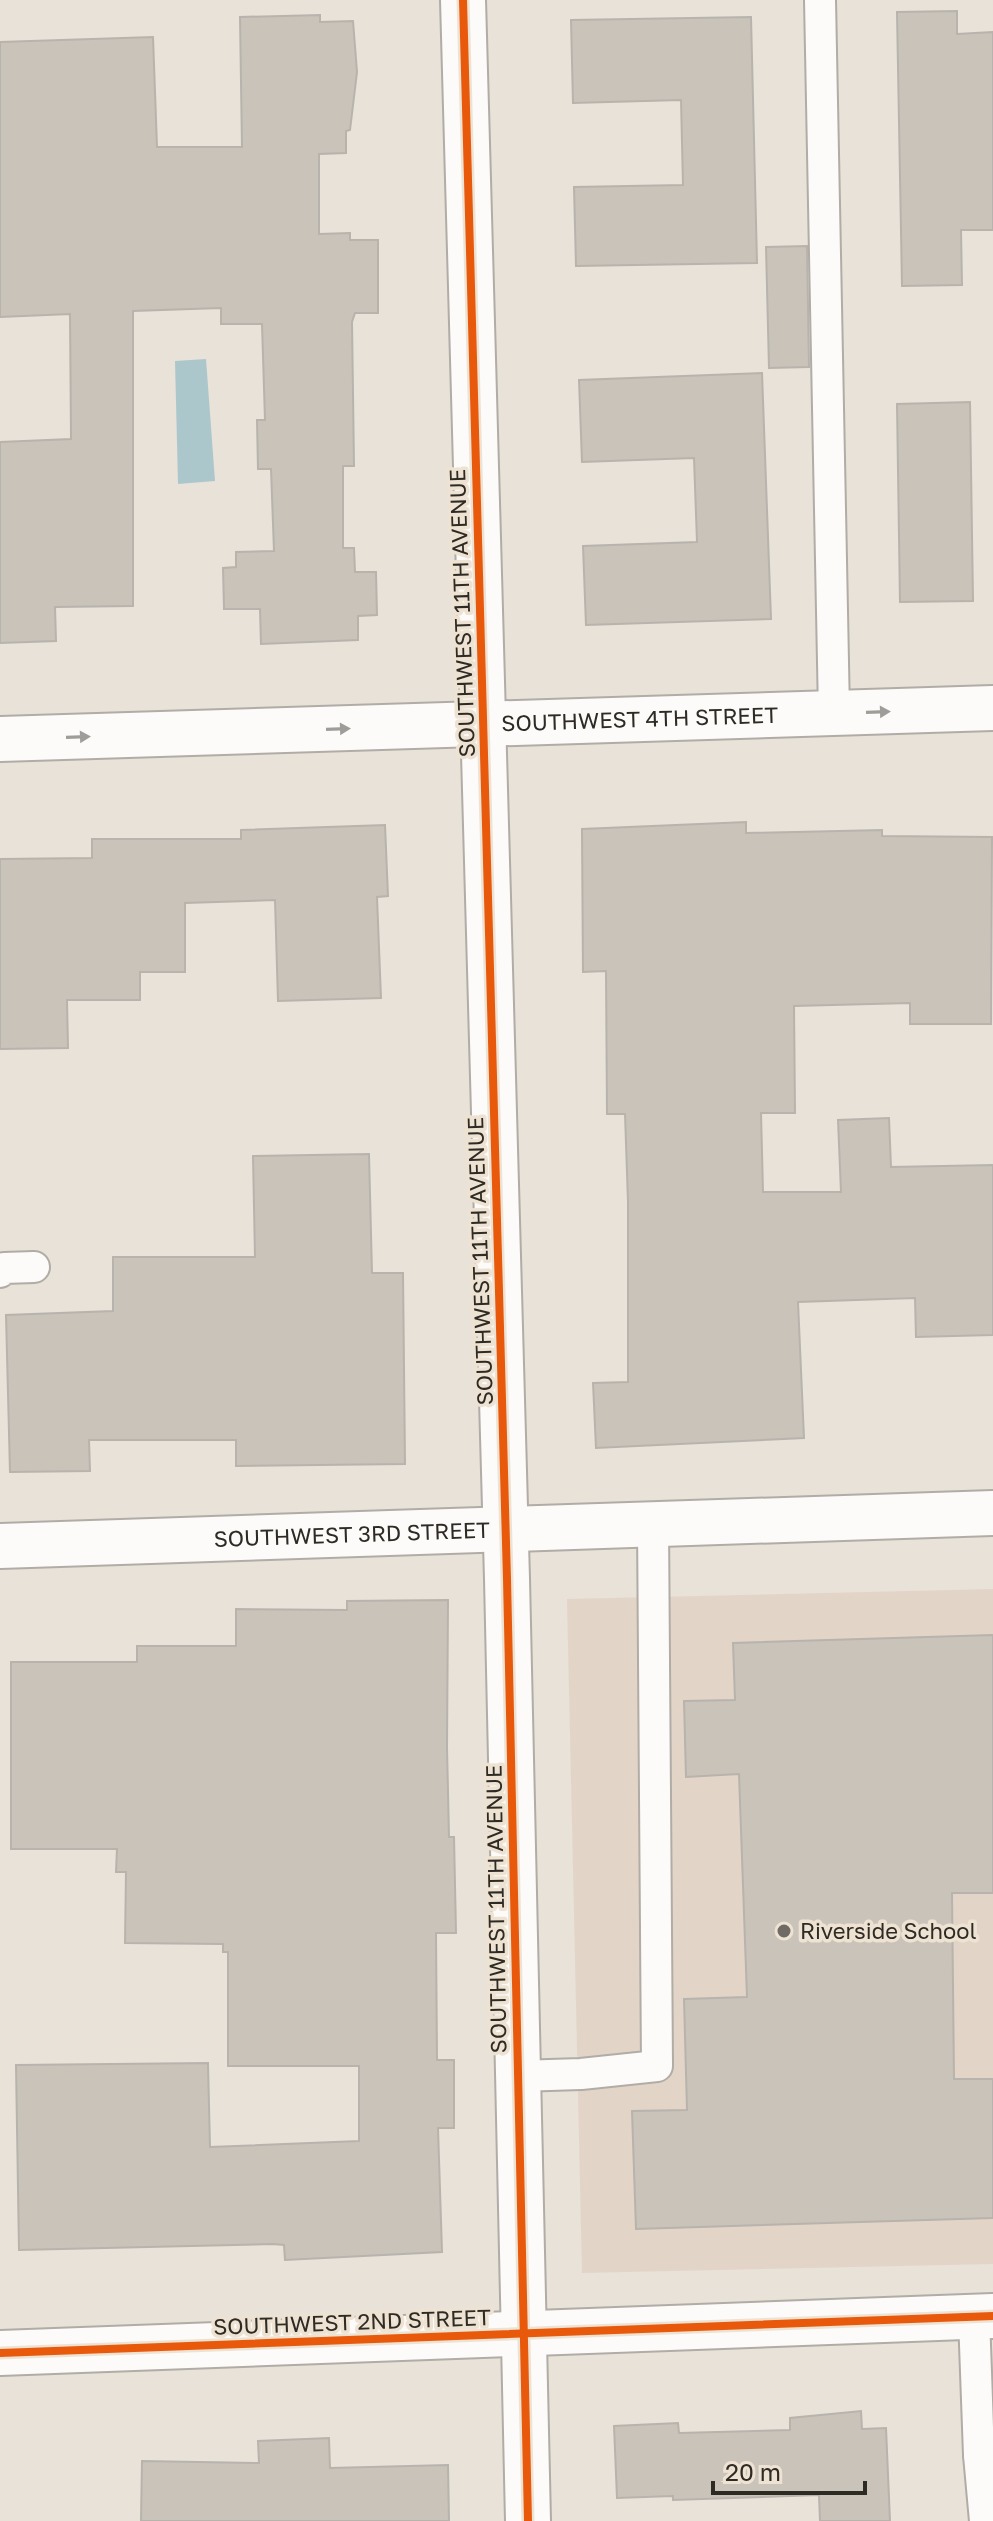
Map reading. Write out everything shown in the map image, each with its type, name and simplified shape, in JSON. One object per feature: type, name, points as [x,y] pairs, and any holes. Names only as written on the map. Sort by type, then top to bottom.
[{"type":"street","name":"SOUTHWEST 11TH AVENUE","points":[[463,0],[505,1531],[528,2521]]},
{"type":"street","name":"SOUTHWEST 4TH STREET","points":[[0,739],[993,708]]},
{"type":"street","name":"SOUTHWEST 3RD STREET","points":[[0,1546],[993,1513]]},
{"type":"street","name":"SOUTHWEST 2ND STREET","points":[[0,2353],[984,2316]]},
{"type":"lane","points":[[820,0],[834,713]]},
{"type":"lane","points":[[0,1272],[4,1268],[34,1267]]},
{"type":"lane","points":[[518,2076],[581,2074],[657,2066],[653,1524]]},
{"type":"lane","points":[[984,2316],[985,2521]]},
{"type":"shaded area","name":"Riverside School","points":[[993,1589],[993,2264],[582,2273],[567,1599]]},
{"type":"water","points":[[206,359],[215,481],[178,484],[175,361]]},
{"type":"building","points":[[957,11],[957,34],[993,32],[993,230],[961,230],[962,285],[902,286],[897,12]]},
{"type":"building","points":[[320,15],[320,22],[353,21],[357,72],[350,130],[346,131],[346,153],[319,154],[319,234],[350,233],[350,240],[378,240],[378,313],[355,313],[352,322],[354,466],[343,466],[343,548],[354,548],[355,572],[376,572],[377,615],[358,616],[358,640],[261,644],[260,609],[224,609],[223,568],[236,567],[236,552],[274,551],[271,469],[258,469],[257,420],[265,420],[262,324],[221,324],[221,308],[133,311],[133,606],[55,607],[56,641],[0,643],[0,442],[71,439],[70,314],[0,317],[0,42],[153,37],[157,147],[242,147],[240,17]]},
{"type":"building","points":[[751,17],[757,263],[576,266],[574,187],[683,185],[681,100],[573,103],[571,20]]},
{"type":"building","points":[[807,246],[809,367],[769,368],[766,247]]},
{"type":"building","points":[[762,373],[771,619],[586,625],[583,546],[697,542],[694,458],[582,462],[579,380]]},
{"type":"building","points":[[970,402],[973,601],[900,602],[897,404]]},
{"type":"building","points":[[746,822],[746,833],[882,830],[882,836],[992,837],[991,1024],[910,1024],[910,1003],[794,1006],[795,1113],[761,1113],[763,1192],[841,1192],[838,1120],[889,1118],[891,1167],[993,1165],[993,1335],[916,1337],[915,1298],[798,1302],[804,1438],[596,1448],[593,1383],[628,1382],[628,1202],[625,1114],[607,1114],[606,971],[583,972],[582,829]]},
{"type":"building","points":[[385,825],[388,896],[377,897],[381,998],[278,1001],[275,900],[185,903],[185,972],[140,972],[140,1000],[67,1000],[68,1048],[0,1049],[0,859],[92,858],[92,839],[241,839],[241,830]]},
{"type":"building","points":[[369,1154],[372,1273],[403,1273],[405,1464],[236,1466],[236,1440],[89,1440],[90,1471],[10,1472],[6,1315],[113,1311],[113,1257],[255,1257],[253,1156]]},
{"type":"building","points":[[448,1600],[449,1837],[454,1837],[456,1933],[436,1933],[437,2060],[454,2060],[454,2128],[438,2128],[442,2252],[285,2260],[284,2245],[273,2244],[19,2250],[16,2065],[208,2063],[210,2147],[359,2141],[359,2066],[228,2066],[228,1952],[223,1952],[223,1944],[125,1943],[126,1872],[116,1872],[117,1849],[11,1849],[11,1662],[137,1662],[137,1646],[236,1646],[236,1609],[347,1610],[347,1601]]},
{"type":"building","points":[[993,1635],[993,1893],[952,1893],[954,2079],[993,2079],[993,2218],[636,2229],[632,2111],[687,2110],[684,1999],[747,1997],[739,1774],[686,1777],[684,1701],[735,1700],[733,1643]]},
{"type":"building","points":[[861,2411],[862,2429],[886,2428],[890,2521],[820,2521],[819,2495],[673,2500],[673,2496],[617,2498],[614,2426],[678,2423],[679,2433],[790,2430],[790,2418]]},
{"type":"building","points":[[329,2438],[330,2468],[448,2465],[449,2521],[141,2521],[142,2461],[259,2463],[258,2441]]},
{"type":"cycle path","points":[[463,0],[507,1579],[528,2521]]},
{"type":"cycle path","points":[[0,2353],[993,2316]]},
{"type":"place","name":"Riverside School","points":[[784,1931]]}]
